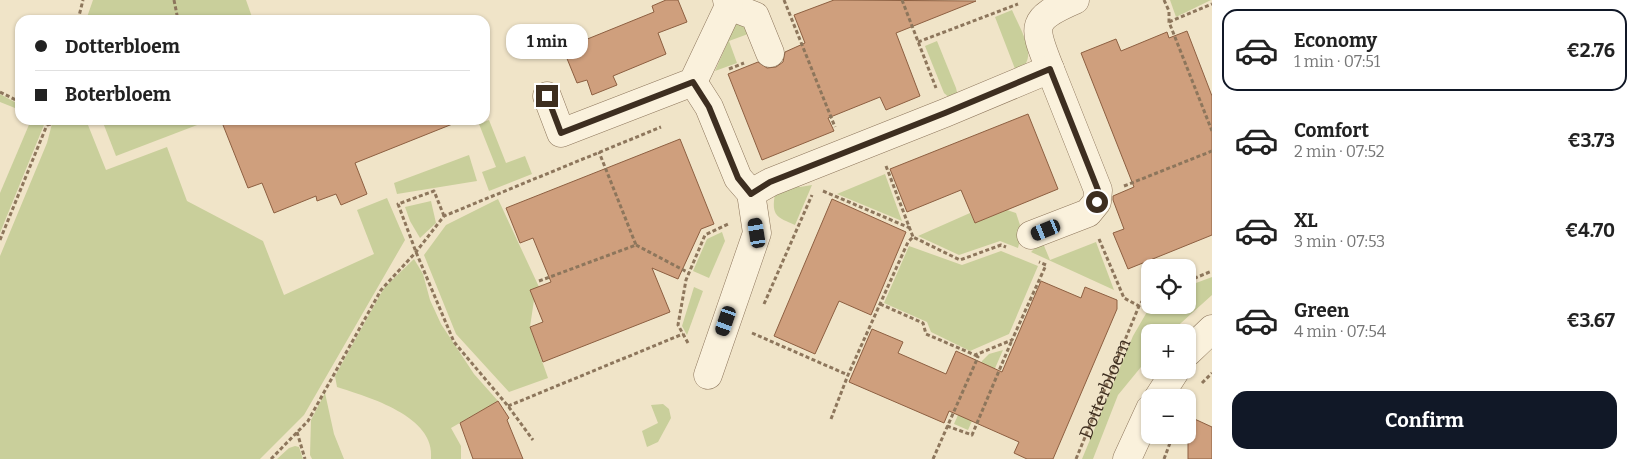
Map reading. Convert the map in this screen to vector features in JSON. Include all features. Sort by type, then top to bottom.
[{"type":"street","points":[[1024,247],[1093,205],[1098,190],[1038,38],[1038,28],[1049,12],[1075,0]]},
{"type":"street","points":[[547,96],[561,133],[693,82],[728,3],[755,16],[770,53]]},
{"type":"street","points":[[752,203],[770,182],[945,113],[1050,69]]},
{"type":"street","points":[[693,82],[709,107],[738,178],[752,203],[757,233],[708,374]]},
{"type":"street","points":[[1196,344],[1212,329]]},
{"type":"street","points":[[1127,459],[1141,429]]},
{"type":"path","points":[[79,15],[83,0]]},
{"type":"path","points":[[174,0],[177,15]]},
{"type":"path","points":[[784,0],[845,152]]},
{"type":"path","points":[[902,0],[945,113]]},
{"type":"path","points":[[1164,0],[1169,11],[1169,22],[1212,131]]},
{"type":"path","points":[[918,42],[1019,3]]},
{"type":"path","points":[[1169,22],[1212,4]]},
{"type":"path","points":[[0,92],[15,100]]},
{"type":"path","points":[[0,240],[46,126],[50,125]]},
{"type":"path","points":[[271,459],[308,421],[381,290],[416,252],[444,216],[664,126]]},
{"type":"path","points":[[875,140],[913,237],[960,260],[1001,245],[1024,247],[1046,265],[972,435],[947,426]]},
{"type":"path","points":[[1139,306],[1124,298],[1093,205],[1212,151]]},
{"type":"path","points":[[600,152],[636,245],[689,273]]},
{"type":"path","points":[[762,308],[816,188],[910,228]]},
{"type":"path","points":[[444,216],[434,192],[398,204],[454,342],[508,406],[533,440]]},
{"type":"path","points":[[708,374],[678,325],[686,280],[705,235],[752,203]]},
{"type":"path","points":[[831,419],[848,375],[908,242],[913,237]]},
{"type":"path","points":[[540,281],[636,245]]},
{"type":"path","points":[[1196,278],[1212,272]]},
{"type":"path","name":"Dotterbloem","points":[[1076,459],[1141,303]]},
{"type":"path","points":[[880,304],[923,323],[926,334],[978,357],[933,459]]},
{"type":"path","points":[[726,321],[848,375]]},
{"type":"path","points":[[508,406],[683,334]]},
{"type":"path","points":[[975,355],[1012,340]]},
{"type":"path","points":[[297,432],[306,459]]},
{"type":"path","points":[[1164,459],[1170,444]]},
{"type":"green space","points":[[93,0],[246,0],[251,15],[88,15]]},
{"type":"green space","points":[[1170,0],[1211,0],[1176,17]]},
{"type":"green space","points":[[1012,10],[1028,52],[1027,62],[1017,74],[995,17]]},
{"type":"green space","points":[[736,23],[745,26],[748,34],[729,41],[737,63],[715,71]]},
{"type":"green space","points":[[937,41],[958,97],[951,99],[944,93],[925,46]]},
{"type":"green space","points":[[0,94],[15,102],[15,108],[0,102]]},
{"type":"green space","points":[[490,123],[506,163],[525,156],[532,174],[489,191],[482,172],[496,167],[479,125],[490,125]]},
{"type":"green space","points":[[29,125],[44,125],[0,233],[0,193]]},
{"type":"green space","points":[[52,125],[88,125],[106,170],[167,147],[187,201],[263,241],[284,295],[374,254],[357,210],[387,198],[405,240],[304,415],[260,459],[0,459],[0,256],[47,143]]},
{"type":"green space","points":[[104,125],[197,125],[116,156]]},
{"type":"green space","points":[[469,155],[477,181],[397,194],[394,183]]},
{"type":"green space","points":[[885,174],[902,221],[837,194]]},
{"type":"green space","points":[[795,185],[800,187],[812,185],[795,225],[777,215],[774,201],[775,194]]},
{"type":"green space","points":[[498,199],[539,287],[534,300],[530,327],[548,378],[509,392],[456,334],[424,255],[446,225]]},
{"type":"green space","points":[[431,201],[436,223],[420,238],[410,221],[405,207]]},
{"type":"green space","points":[[1007,210],[1016,213],[1022,231],[1018,248],[1000,241],[959,255],[918,236],[970,213],[975,223]]},
{"type":"green space","points":[[722,232],[725,241],[709,278],[693,271],[707,239]]},
{"type":"green space","points":[[1042,241],[1050,260],[1096,242],[1114,290],[1031,252]]},
{"type":"green space","points":[[909,246],[962,265],[1001,251],[1038,266],[1009,334],[970,351],[931,332],[927,322],[884,303]]},
{"type":"green space","points":[[414,259],[423,274],[430,300],[441,324],[474,374],[498,401],[451,428],[461,446],[461,459],[431,459],[430,444],[423,431],[412,420],[382,403],[337,387],[335,376],[384,288]]},
{"type":"green space","points":[[1212,277],[1212,295],[1196,309],[1196,283]]},
{"type":"green space","points":[[694,287],[703,291],[687,335],[682,326]]},
{"type":"green space","points":[[1146,314],[1191,314],[1180,324],[1141,324],[1141,367],[1118,395],[1093,459],[1082,459],[1133,336]]},
{"type":"green space","points":[[1003,350],[968,430],[954,424],[982,361],[989,354]]},
{"type":"green space","points":[[325,393],[334,434],[344,459],[312,459],[310,455],[311,420]]},
{"type":"green space","points":[[663,404],[669,409],[671,418],[658,442],[647,447],[642,431],[658,423],[651,405]]},
{"type":"green space","points":[[299,447],[303,459],[277,459],[289,448]]},
{"type":"building","points":[[666,0],[678,0],[687,22],[658,33],[666,54],[613,76],[617,85],[592,95],[587,80],[577,83],[559,39],[581,31],[585,40],[654,12],[652,6]]},
{"type":"building","points":[[834,0],[976,1],[896,33],[920,96],[886,110],[880,97],[828,118],[834,131],[762,160],[728,74],[758,62],[767,68],[776,67],[783,62],[785,52],[805,43],[794,15]]},
{"type":"building","points":[[1187,31],[1212,96],[1212,235],[1153,259],[1141,259],[1141,264],[1128,269],[1113,233],[1124,229],[1113,196],[1134,187],[1081,53],[1116,39],[1121,51],[1167,32],[1169,38]]},
{"type":"building","points":[[1028,114],[1058,189],[975,223],[961,190],[907,212],[890,169]]},
{"type":"building","points":[[223,125],[450,125],[355,163],[367,194],[341,205],[336,194],[317,201],[316,196],[274,213],[262,183],[248,188]]},
{"type":"building","points":[[680,139],[714,224],[701,229],[678,279],[652,268],[670,312],[543,362],[530,327],[543,322],[530,290],[551,282],[533,238],[520,243],[506,208]]},
{"type":"building","points":[[832,199],[906,232],[871,315],[839,301],[815,354],[774,336]]},
{"type":"building","points":[[1041,281],[1081,298],[1085,287],[1117,300],[1117,309],[1053,459],[1027,459],[1014,453],[1019,442],[949,411],[944,423],[849,382],[872,329],[903,342],[898,353],[946,374],[956,351],[1002,372]]},
{"type":"building","points":[[498,401],[509,418],[507,420],[523,459],[473,459],[460,423]]},
{"type":"building","points":[[1196,420],[1212,427],[1212,459],[1188,459],[1188,444],[1196,444]]},
{"type":"route","points":[[547,96],[561,133],[693,82],[709,107],[738,178],[751,194],[770,182],[945,113],[1050,69],[1098,190],[1097,202]]}]
